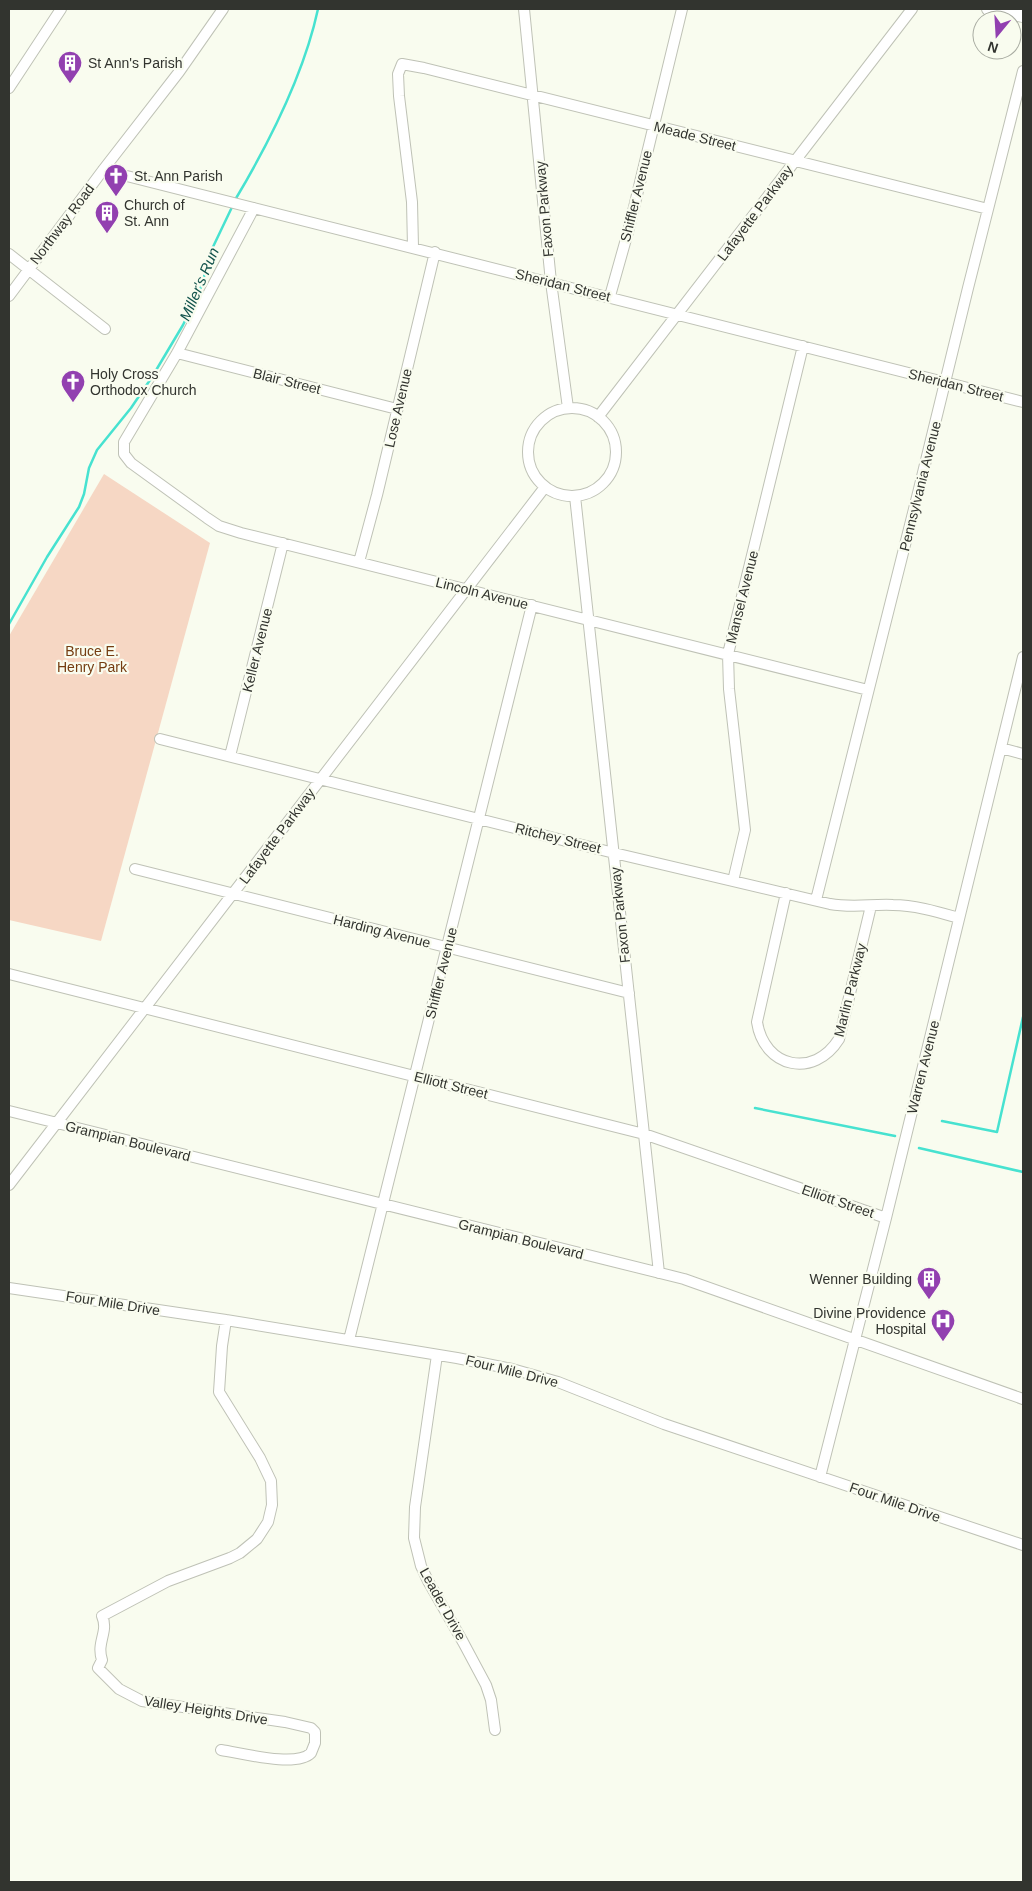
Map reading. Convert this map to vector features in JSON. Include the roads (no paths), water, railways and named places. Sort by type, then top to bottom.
[{"type":"main road","points":[[988,9],[1023,16]]},
{"type":"street","points":[[9,88],[61,9]]},
{"type":"street","name":"Northway Road","points":[[9,296],[179,72],[223,9]]},
{"type":"street","name":"Faxon Parkway","points":[[524,9],[551,282],[568,408]]},
{"type":"street","name":"Shiffler Avenue","points":[[610,296],[628,232],[682,9]]},
{"type":"street","name":"Lafayette Parkway","points":[[598,417],[912,9]]},
{"type":"street","name":"Meade Street","points":[[413,247],[412,202],[399,96],[398,74],[402,64],[988,209]]},
{"type":"street","name":"Pennsylvania Avenue","points":[[816,900],[944,382],[1022,78]]},
{"type":"street","name":"Sheridan Street","points":[[103,170],[610,296],[676,315],[1023,402]]},
{"type":"street","points":[[177,354],[254,208]]},
{"type":"street","name":"Lose Avenue","points":[[359,562],[435,252]]},
{"type":"street","points":[[9,254],[105,329]]},
{"type":"street","name":"Mansel Avenue","points":[[733,881],[745,830],[729,689],[728,654],[803,346]]},
{"type":"street","name":"Blair Street","points":[[177,354],[397,410]]},
{"type":"street","name":"Lincoln Avenue","points":[[177,354],[129,433],[123,448],[126,458],[131,463],[219,526],[868,690]]},
{"type":"street","points":[[568,408],[581,409],[598,417],[610,431],[614,440],[615,458],[612,468],[601,485],[592,491],[575,496],[563,495],[545,487],[534,474],[528,457],[530,440],[538,424],[552,413],[568,408]]},
{"type":"street","name":"Lafayette Parkway","points":[[9,1185],[545,487]]},
{"type":"street","name":"Faxon Parkway","points":[[575,496],[660,1273]]},
{"type":"street","name":"Keller Avenue","points":[[230,756],[283,543]]},
{"type":"street","name":"Shiffler Avenue","points":[[350,1340],[532,606]]},
{"type":"street","name":"Warren Avenue","points":[[820,1477],[886,1218],[1023,657]]},
{"type":"street","name":"Ritchey Street","points":[[160,738],[614,853],[838,906],[908,906],[959,918]]},
{"type":"street","points":[[1001,748],[1023,754]]},
{"type":"street","name":"Harding Avenue","points":[[135,869],[629,993]]},
{"type":"street","name":"Marlin Parkway","points":[[786,893],[756,1022],[762,1042],[769,1050],[780,1059],[793,1063],[803,1064],[820,1059],[829,1053],[839,1039],[871,906]]},
{"type":"street","name":"Elliott Street","points":[[9,974],[644,1134],[886,1218]]},
{"type":"street","name":"Grampian Boulevard","points":[[9,1111],[703,1285],[1023,1399]]},
{"type":"street","name":"Four Mile Drive","points":[[9,1288],[226,1320],[512,1368],[540,1376],[664,1424],[1023,1545]]},
{"type":"street","name":"Valley Heights Drive","points":[[221,1750],[283,1760],[300,1759],[311,1753],[315,1743],[315,1732],[311,1728],[285,1722],[142,1701],[119,1689],[98,1668],[102,1660],[99,1653],[105,1626],[102,1616],[168,1581],[235,1555],[257,1539],[268,1522],[272,1505],[271,1481],[260,1458],[219,1392],[226,1320]]},
{"type":"street","name":"Leader Drive","points":[[437,1355],[415,1507],[414,1538],[417,1554],[428,1582],[486,1685],[495,1730]]},
{"type":"waterway","name":"Miller's Run","points":[[235,200],[273,132],[295,83],[312,34],[318,9]]},
{"type":"waterway","name":"Miller's Run","points":[[9,624],[47,557],[79,507],[84,494],[89,468],[97,450],[131,408],[183,325],[201,287],[212,249],[233,205]]},
{"type":"waterway","points":[[942,1121],[997,1132],[1023,1017]]},
{"type":"waterway","points":[[755,1108],[895,1136]]},
{"type":"waterway","points":[[919,1148],[1023,1172]]},
{"type":"place","name":"St Ann's Parish","points":[[70,84]]},
{"type":"place","name":"St. Ann Parish","points":[[116,197]]},
{"type":"place","name":"Church of St. Ann","points":[[107,234]]},
{"type":"place","name":"Holy Cross Orthodox Church","points":[[73,403]]},
{"type":"place","name":"Wenner Building","points":[[929,1300]]},
{"type":"place","name":"Divine Providence Hospital","points":[[943,1342]]},
{"type":"park label","name":"Bruce E. Henry Park","points":[[92,660]]}]
